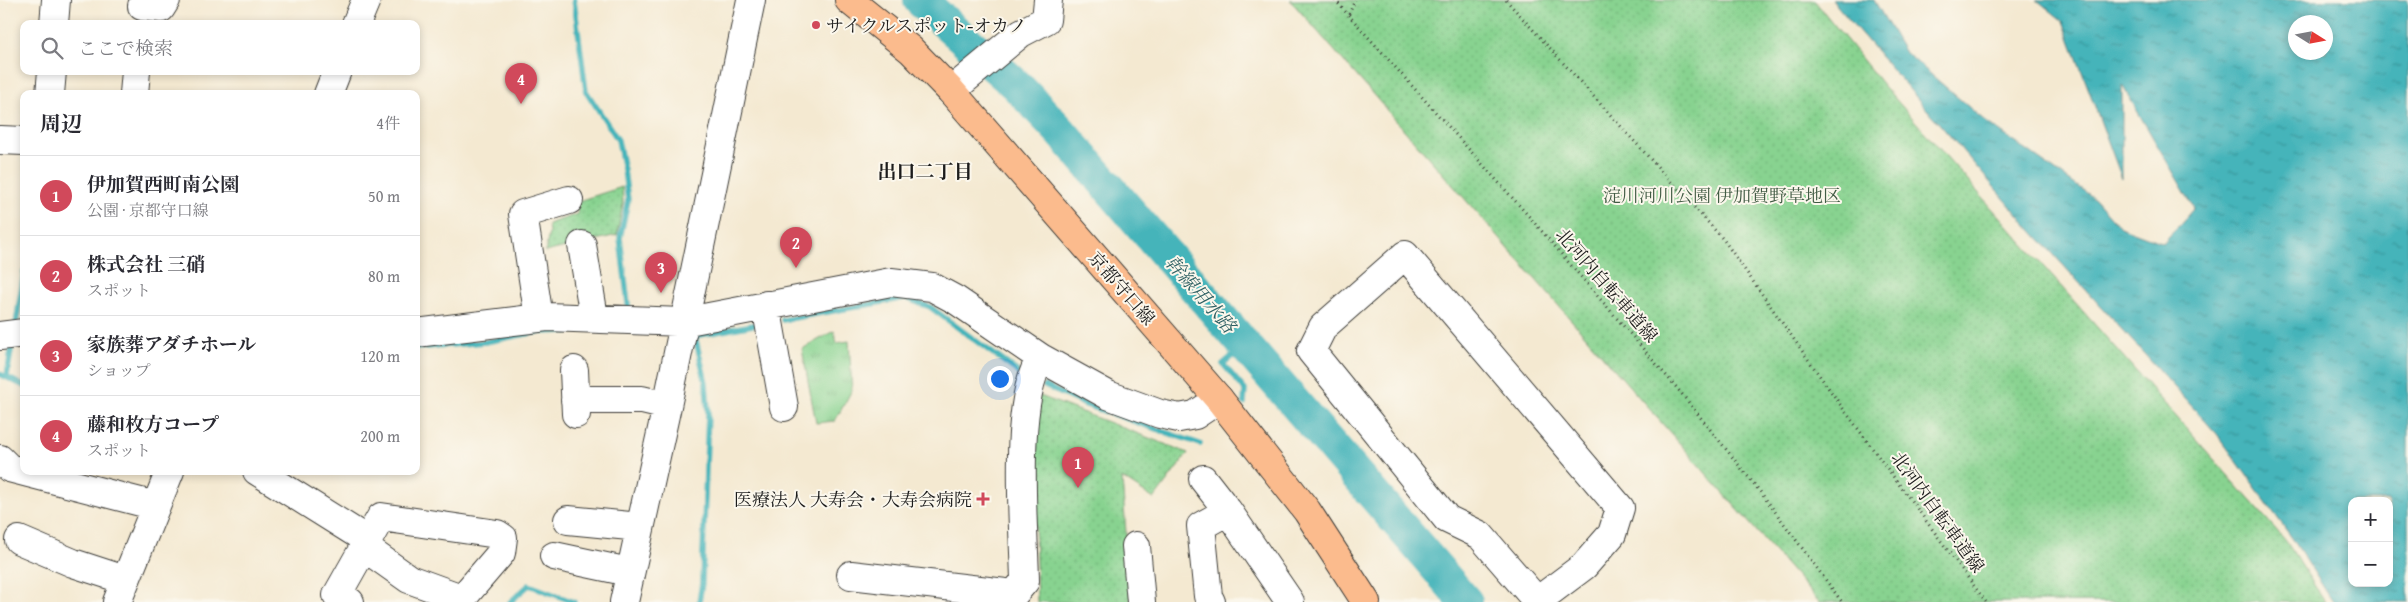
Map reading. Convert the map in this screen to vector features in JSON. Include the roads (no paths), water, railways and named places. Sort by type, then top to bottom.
[{"type":"main road","name":"京都守口線","points":[[849,0],[956,87],[1219,399],[1307,511],[1366,602]]},
{"type":"street","points":[[54,20],[56,0]]},
{"type":"street","points":[[358,20],[366,0]]},
{"type":"street","points":[[624,602],[629,572],[667,406],[751,0]]},
{"type":"street","points":[[956,87],[1021,33],[1046,20],[1048,0]]},
{"type":"street","points":[[50,90],[52,75]]},
{"type":"street","points":[[134,90],[136,75]]},
{"type":"street","points":[[330,90],[335,75]]},
{"type":"street","points":[[0,140],[20,141]]},
{"type":"street","points":[[539,318],[523,214],[569,200]]},
{"type":"street","points":[[582,245],[594,317]]},
{"type":"street","points":[[1405,255],[1620,508],[1612,534],[1584,566],[1536,602],[1480,534],[1447,519],[1311,352],[1323,327],[1405,255]]},
{"type":"street","points":[[420,333],[539,318],[594,317],[683,322],[891,282],[932,287],[956,300],[1041,358],[1108,394],[1160,414],[1178,418],[1195,415],[1219,399]]},
{"type":"street","points":[[766,305],[784,408]]},
{"type":"street","points":[[0,336],[20,334]]},
{"type":"street","points":[[851,575],[936,594],[1014,594],[1025,581],[1022,446],[1027,394],[1034,369],[1041,358]]},
{"type":"street","points":[[574,370],[576,407],[642,400],[667,406]]},
{"type":"street","points":[[0,459],[9,468],[20,471]]},
{"type":"street","points":[[36,475],[156,506]]},
{"type":"street","points":[[19,540],[73,563],[121,591],[168,475]]},
{"type":"street","points":[[263,475],[366,544],[409,578],[460,600],[501,553],[504,538],[497,534],[381,517],[366,544],[337,595],[350,602]]},
{"type":"street","points":[[1203,479],[1228,511],[1290,602]]},
{"type":"street","points":[[1211,602],[1208,596],[1201,526],[1228,511]]},
{"type":"street","points":[[568,520],[640,527]]},
{"type":"street","points":[[1136,546],[1140,602]]},
{"type":"street","points":[[554,556],[629,572]]},
{"type":"water","points":[[1832,0],[1874,0],[1904,51],[1985,121],[2094,198],[2120,227],[2163,243],[2194,208],[2122,85],[2122,179],[2063,21],[2037,0],[2408,0],[2408,602],[2333,602],[2292,538],[2217,434],[2033,232]]},
{"type":"waterway","points":[[574,0],[586,91],[618,140],[624,170],[628,200],[620,238],[629,312]]},
{"type":"waterway","name":"幹線用水路","points":[[920,0],[1016,85],[1061,132],[1466,602]]},
{"type":"waterway","points":[[16,324],[20,298]]},
{"type":"waterway","points":[[783,320],[905,298],[930,307],[1018,372]]},
{"type":"waterway","points":[[699,602],[702,583],[708,412],[706,383],[695,336],[758,324]]},
{"type":"waterway","points":[[420,348],[485,342],[537,332],[568,331]]},
{"type":"waterway","points":[[7,376],[12,345]]},
{"type":"waterway","points":[[1244,403],[1245,390],[1223,364],[1245,345]]},
{"type":"waterway","points":[[0,374],[20,384]]},
{"type":"waterway","points":[[1045,386],[1086,405],[1200,444]]},
{"type":"waterway","points":[[510,602],[529,585],[574,602]]},
{"type":"place","name":"サイクルスポット-オカノ","points":[[816,25]]},
{"type":"place","name":"藤和枚方コープ","points":[[521,104]]},
{"type":"place","name":"株式会社 三硝","points":[[796,268]]},
{"type":"place","name":"家族葬アダチホール","points":[[661,293]]},
{"type":"place","name":"伊加賀西町南公園","points":[[1078,488]]},
{"type":"place","name":"医療法人 大寿会・大寿会病院","points":[[983,499]]},
{"type":"district","name":"出口二丁目","points":[[925,171]]},
{"type":"park label","name":"淀川河川公園 伊加賀野草地区","points":[[1722,195]]}]
